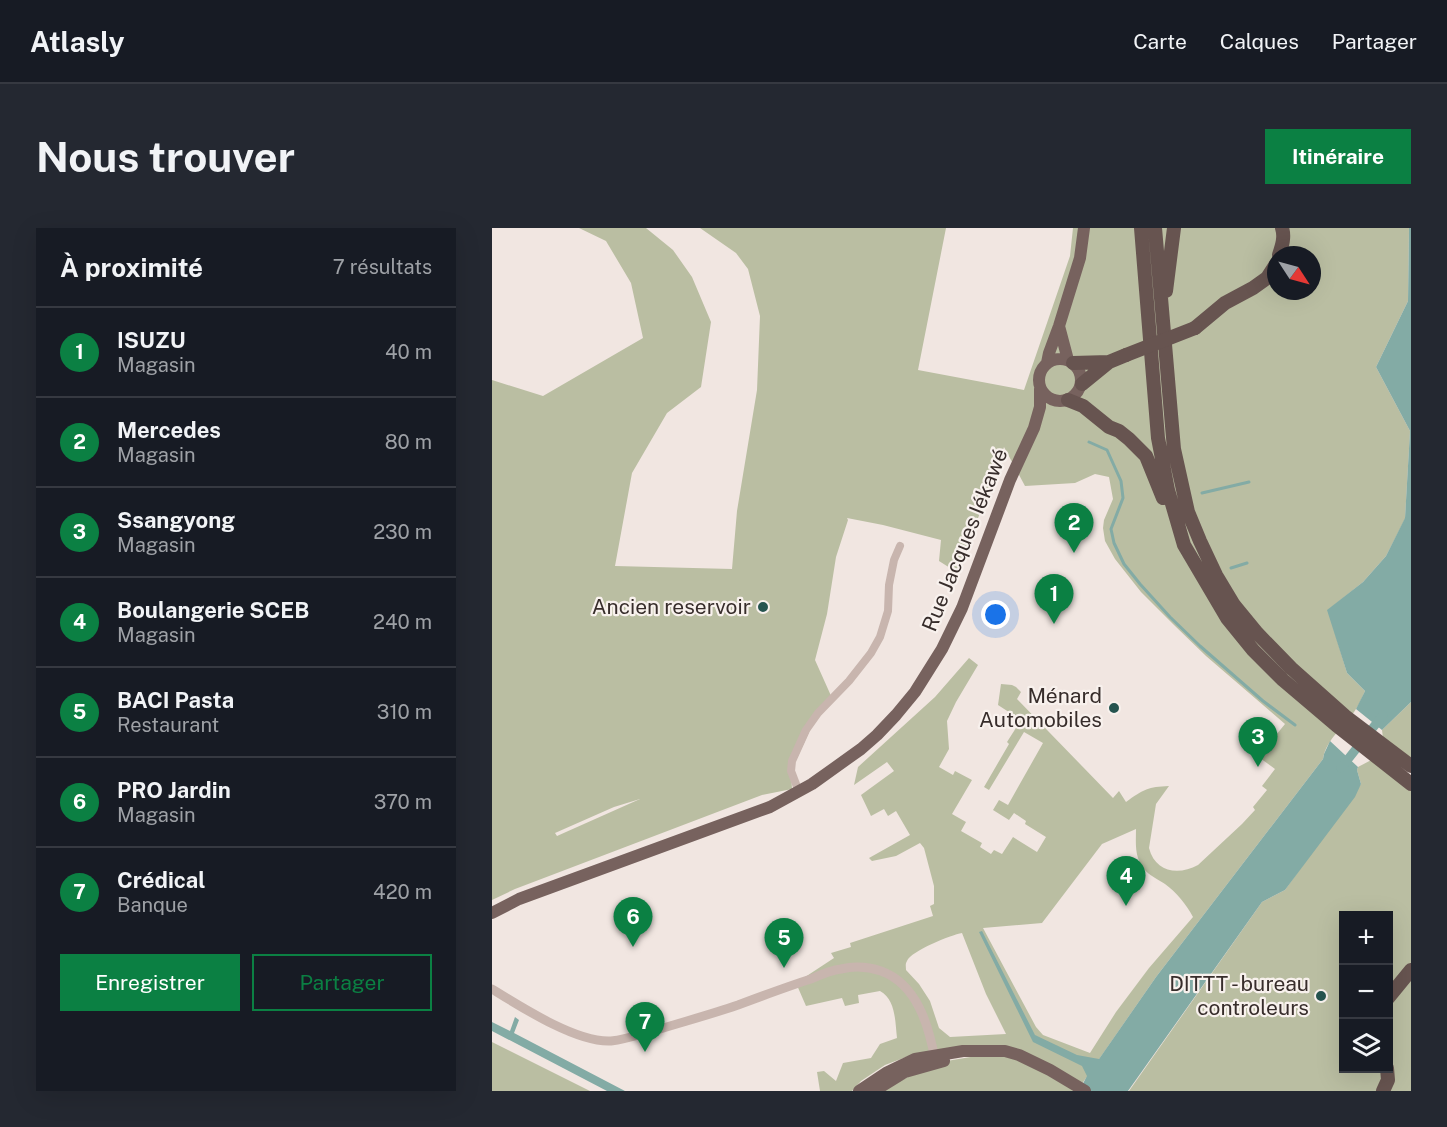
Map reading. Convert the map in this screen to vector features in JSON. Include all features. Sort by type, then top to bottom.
[{"type":"highway","points":[[1141,228],[1158,438],[1168,490],[1184,545]]},
{"type":"highway","points":[[1155,228],[1174,449],[1188,512],[1216,575],[1234,605],[1257,633],[1341,720]]},
{"type":"highway","points":[[1163,317],[1174,228]]},
{"type":"highway","points":[[1282,228],[1284,233],[1283,246]]},
{"type":"highway","points":[[1292,228],[1292,246]]},
{"type":"highway","points":[[1195,328],[1226,303],[1267,278]]},
{"type":"highway","points":[[1082,384],[1109,362],[1195,328],[1254,299],[1267,289]]},
{"type":"highway","points":[[1070,361],[1109,362]]},
{"type":"highway","points":[[1063,401],[1083,406],[1110,427],[1119,431],[1146,456],[1184,545],[1227,618],[1253,650],[1283,680],[1341,720],[1381,752],[1411,784]]},
{"type":"highway","points":[[1381,752],[1411,766]]},
{"type":"highway","points":[[1381,752],[1411,791]]},
{"type":"highway","points":[[1393,993],[1411,970]]},
{"type":"highway","points":[[1383,1091],[1388,1080],[1387,1073]]},
{"type":"main road","points":[[1047,363],[1080,258],[1084,228]]},
{"type":"main road","points":[[1059,326],[1070,361],[1080,372],[1082,384],[1077,394],[1063,401],[1048,398],[1040,388],[1042,368],[1047,363],[1061,358],[1070,361]]},
{"type":"main road","name":"Rue Jacques Iékawé","points":[[492,913],[519,899],[770,807],[800,792],[861,749],[896,715],[915,692],[942,649],[962,608],[1010,480],[1034,428],[1040,407],[1040,388]]},
{"type":"main road","name":"Rue Jacques Iékawé","points":[[1034,428],[1063,401]]},
{"type":"main road","name":"Rue Jacques Iékawé","points":[[492,921],[636,856]]},
{"type":"main road","points":[[874,1091],[904,1072],[963,1050],[1005,1051],[1031,1061],[1080,1088]]},
{"type":"main road","points":[[859,1091],[886,1073],[915,1059],[934,1059]]},
{"type":"street","points":[[800,792],[791,771],[792,761],[806,730],[818,712],[849,681],[871,653],[880,637],[888,611],[889,585],[894,560],[900,546]]},
{"type":"street","points":[[492,989],[573,1034],[610,1041],[713,1013],[840,969],[859,967],[882,971],[904,986],[920,1007],[934,1059]]},
{"type":"green space","points":[[579,228],[646,228],[673,250],[692,277],[711,322],[701,387],[667,413],[632,473],[615,566],[732,569],[737,511],[757,390],[760,316],[748,269],[736,253],[700,228],[946,228],[918,370],[1024,390],[1070,256],[1073,228],[1409,228],[1408,301],[1376,367],[1410,431],[1405,519],[1386,556],[1363,582],[1328,610],[1347,673],[1365,691],[1352,715],[1328,745],[1323,759],[1156,977],[1077,1091],[881,1091],[935,1063],[1000,1052],[914,1054],[885,1065],[861,1081],[852,1091],[820,1091],[817,1072],[824,1071],[836,1081],[843,1063],[871,1058],[880,1044],[897,1038],[894,1012],[889,1000],[880,991],[858,995],[859,1003],[845,1006],[842,998],[806,1006],[796,983],[834,958],[831,953],[851,947],[850,943],[933,916],[930,906],[934,904],[934,886],[924,848],[920,843],[896,856],[872,861],[869,858],[910,835],[896,811],[888,816],[884,809],[871,816],[861,795],[894,771],[887,762],[854,785],[858,767],[935,697],[969,658],[978,665],[947,721],[949,749],[939,767],[953,775],[955,771],[972,780],[952,814],[966,822],[961,831],[982,843],[980,847],[991,854],[994,850],[1002,854],[1013,837],[1037,852],[1046,837],[1025,824],[1026,821],[1014,813],[1009,820],[993,810],[999,800],[1008,805],[1043,743],[1024,732],[989,790],[984,787],[1021,720],[998,705],[1001,684],[1012,685],[1021,692],[1017,699],[1113,798],[1119,791],[1126,802],[1146,790],[1169,786],[1156,804],[1149,848],[1156,862],[1168,870],[1183,870],[1198,865],[1255,810],[1253,807],[1267,790],[1262,786],[1275,769],[1249,750],[1254,743],[1264,750],[1285,724],[1206,656],[1173,624],[1141,592],[1115,559],[1105,541],[1103,528],[1113,499],[1109,477],[1095,474],[1075,483],[1025,486],[1004,447],[958,573],[939,561],[941,540],[847,518],[836,557],[827,614],[815,660],[832,698],[818,713],[791,771],[792,789],[762,795],[515,889],[492,900],[492,380],[543,396],[643,338],[631,283],[606,241]],"holes":[[[640,799],[557,836],[555,833],[614,807]],[[1136,829],[1136,851],[1143,867],[1173,891],[1193,917],[1149,968],[1116,1012],[1090,1053],[1043,1035],[1036,1027],[983,928],[1042,923],[1102,844]],[[962,933],[986,994],[1006,1034],[950,1037],[939,1028],[930,1001],[906,970],[907,961],[916,953],[932,944]]]},
{"type":"green space","points":[[1411,702],[1411,766],[1384,746],[1382,730]]},
{"type":"green space","points":[[1377,757],[1411,784],[1411,1091],[1129,1091],[1262,902],[1285,890],[1361,784],[1358,767]]},
{"type":"green space","points":[[492,1042],[590,1091],[492,1091]]},
{"type":"water","points":[[1409,228],[1411,228],[1411,702],[1382,730],[1356,709],[1365,691],[1347,673],[1327,610],[1363,582],[1386,556],[1405,518],[1410,431],[1376,367],[1408,301]]},
{"type":"water","points":[[1330,741],[1358,767],[1361,784],[1355,797],[1285,890],[1262,902],[1128,1091],[1079,1091],[1087,1076],[1082,1066],[1033,1042],[979,932],[982,931],[1035,1035],[1077,1055],[1099,1059],[1156,977],[1323,759]]},
{"type":"water","points":[[515,1017],[519,1020],[514,1033],[625,1091],[607,1091],[492,1031],[492,1022],[510,1031]]},
{"type":"waterway","points":[[1089,442],[1107,450],[1121,481],[1123,498],[1111,529],[1114,543],[1124,564],[1170,617],[1200,646],[1263,701],[1295,725]]},
{"type":"waterway","points":[[1202,493],[1249,482]]},
{"type":"waterway","points":[[1231,568],[1247,563]]},
{"type":"waterway","points":[[1341,768],[1383,715]]},
{"type":"place","name":"Mercedes","points":[[1074,553]]},
{"type":"place","name":"Ancien reservoir","points":[[763,607]]},
{"type":"place","name":"ISUZU","points":[[1054,624]]},
{"type":"place","name":"Ménard Automobiles","points":[[1114,708]]},
{"type":"place","name":"Ssangyong","points":[[1258,767]]},
{"type":"place","name":"Boulangerie SCEB","points":[[1126,906]]},
{"type":"place","name":"PRO Jardin","points":[[633,947]]},
{"type":"place","name":"BACI Pasta","points":[[784,968]]},
{"type":"place","name":"DITTT - bureau controleurs","points":[[1321,996]]},
{"type":"place","name":"Crédical","points":[[645,1052]]}]
